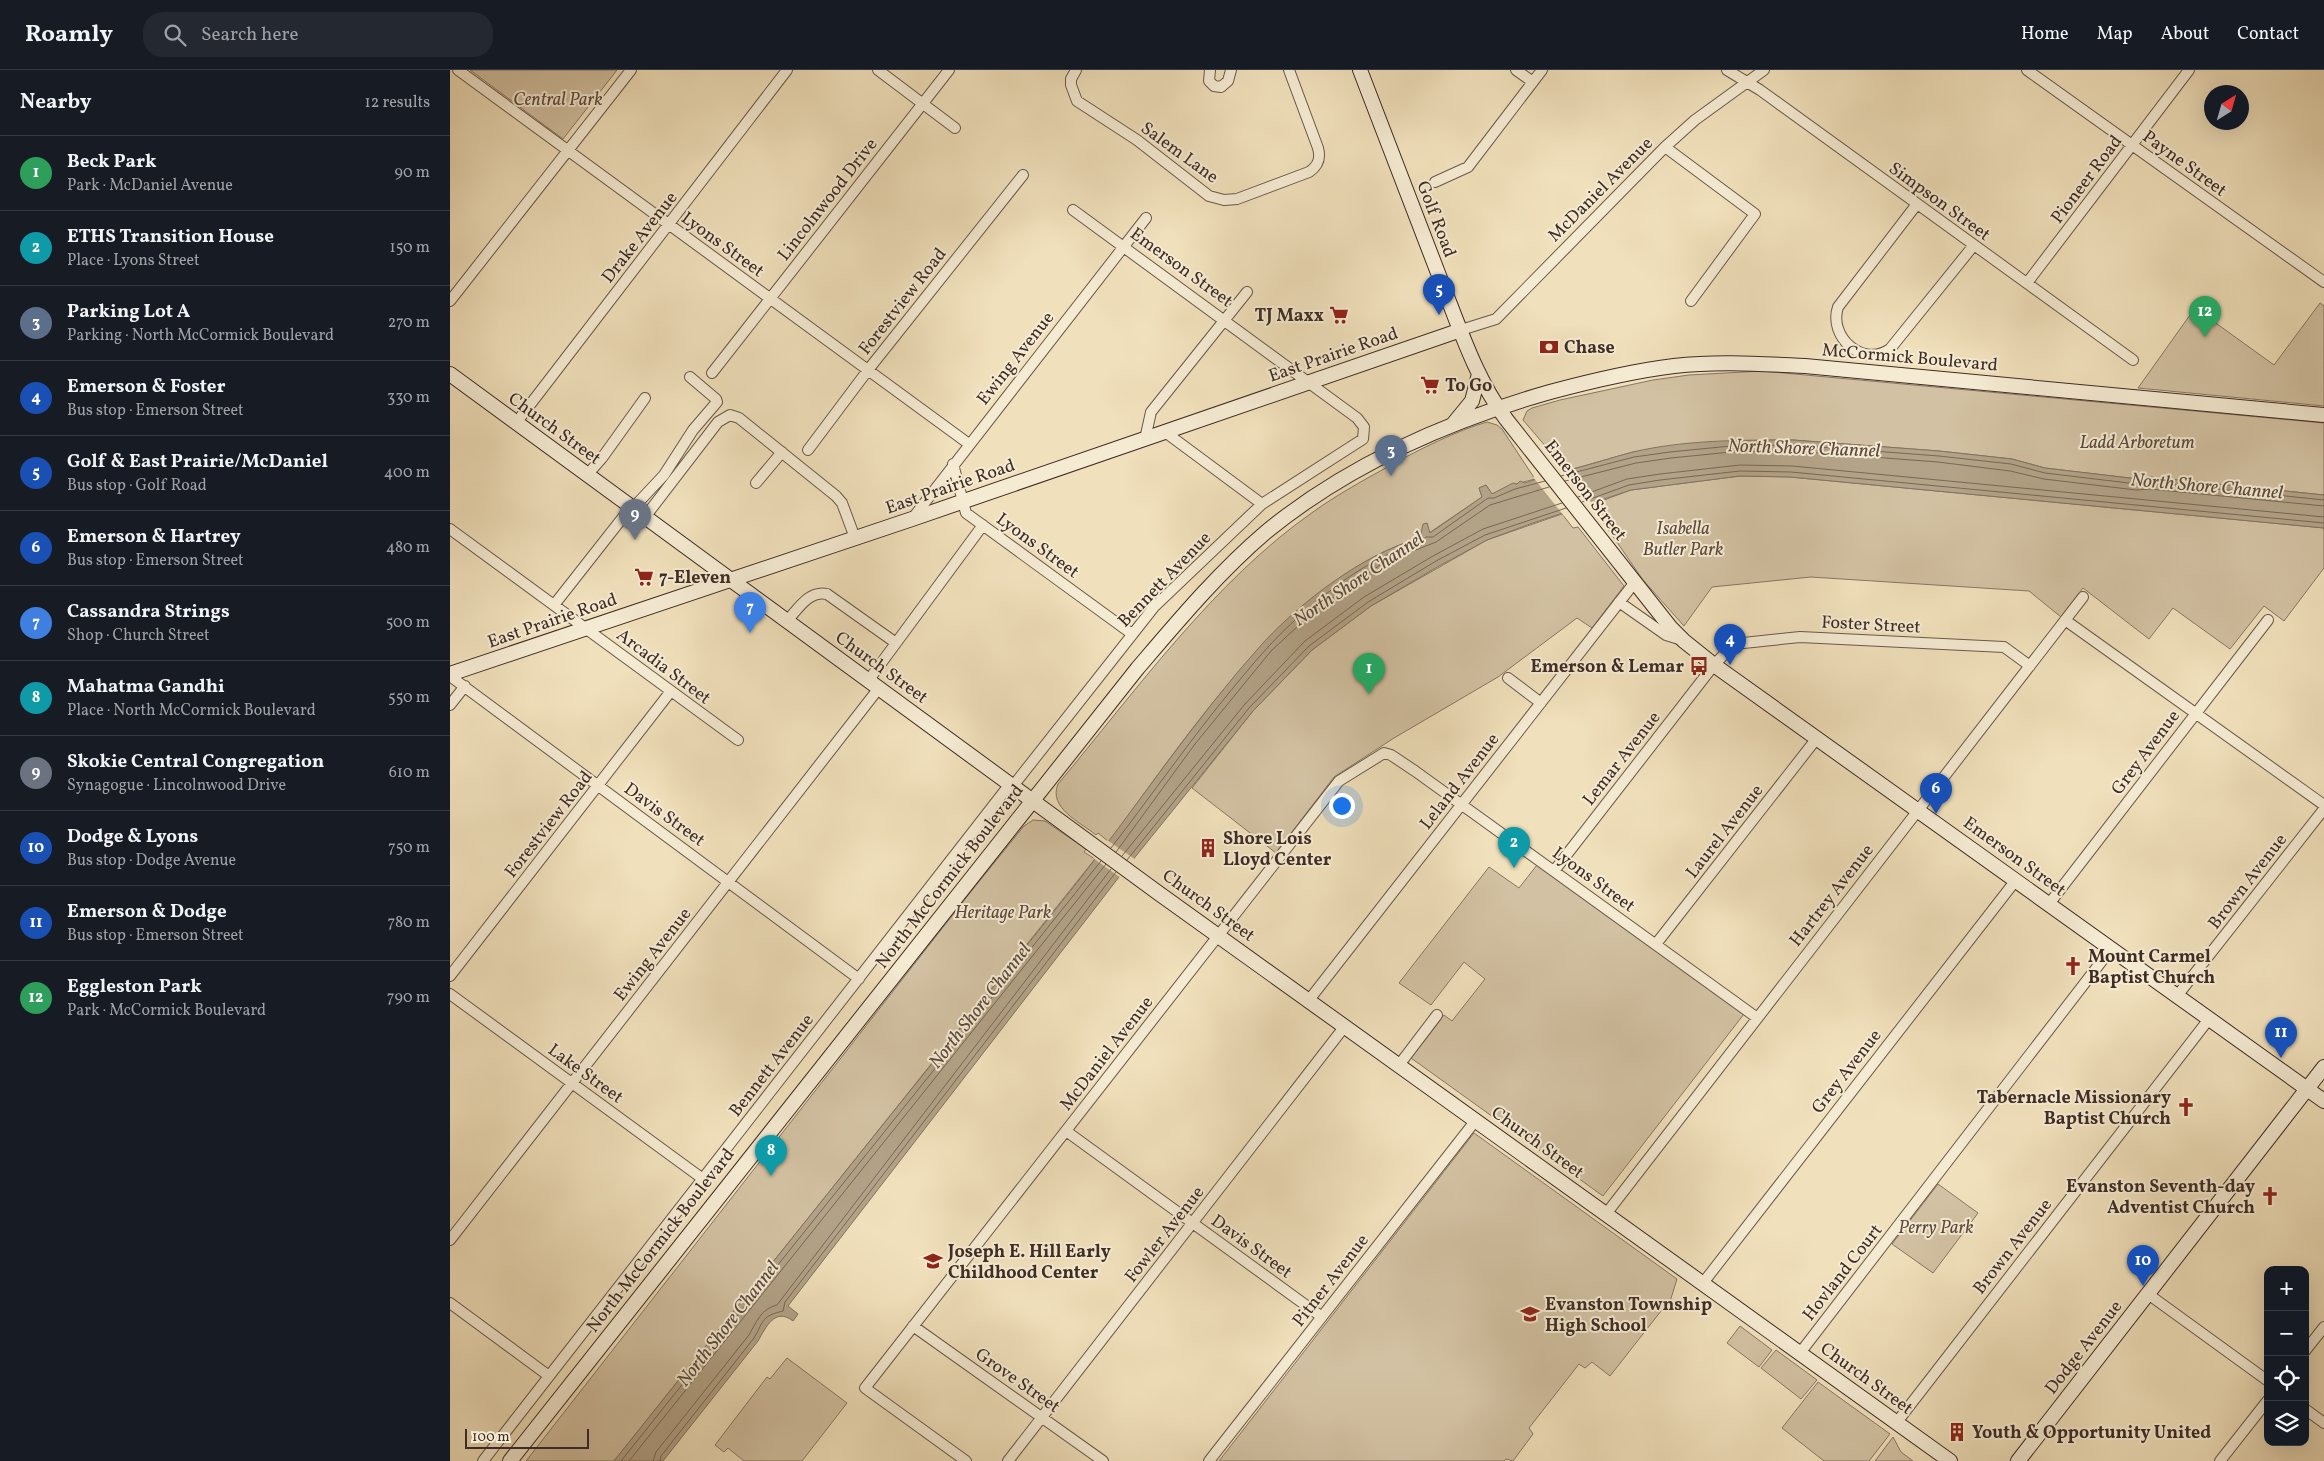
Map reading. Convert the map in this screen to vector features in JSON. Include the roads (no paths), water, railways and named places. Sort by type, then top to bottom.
[{"type":"main road","name":"Golf Road","points":[[1360,70],[1461,330],[1479,374],[1497,407]]},
{"type":"main road","name":"East Prairie Road","points":[[450,675],[912,519],[1461,330]]},
{"type":"main road","name":"McCormick Boulevard","points":[[1497,407],[1594,381],[1674,366],[1720,363],[1805,366],[2324,415]]},
{"type":"main road","name":"Church Street","points":[[450,374],[1138,878],[1950,1461]]},
{"type":"main road","points":[[1451,426],[1472,401],[1479,374]]},
{"type":"main road","name":"North McCormick Boulevard","points":[[510,1461],[1032,800],[1137,669],[1208,586],[1266,533],[1317,494],[1395,449],[1497,407]]},
{"type":"main road","name":"Emerson Street","points":[[1497,407],[1588,524],[1684,641],[1714,665],[2324,1102]]},
{"type":"main road","name":"Dodge Avenue","points":[[2018,1461],[2324,1067]]},
{"type":"street","name":"Lyons Street","points":[[458,70],[969,444]]},
{"type":"street","points":[[450,301],[631,70]]},
{"type":"street","name":"Drake Avenue","points":[[516,423],[787,70]]},
{"type":"street","points":[[878,70],[955,128]]},
{"type":"street","name":"Lincolnwood Drive","points":[[712,373],[949,70]]},
{"type":"street","name":"Salem Lane","points":[[1076,70],[1070,85],[1077,101],[1137,140],[1202,191],[1216,198],[1231,200],[1309,172],[1318,163],[1318,148],[1289,70]]},
{"type":"street","points":[[1210,70],[1209,81],[1214,86],[1221,87],[1228,81],[1231,70]]},
{"type":"street","points":[[1516,70],[1533,82]]},
{"type":"street","points":[[1435,182],[1468,167],[1542,70]]},
{"type":"street","name":"Simpson Street","points":[[1727,70],[1748,83],[2133,360]]},
{"type":"street","name":"McDaniel Avenue","points":[[1461,330],[1496,319],[1665,146],[1695,120],[1764,70]]},
{"type":"street","name":"Payne Street","points":[[2027,70],[2324,282]]},
{"type":"street","name":"Pioneer Road","points":[[2027,283],[2189,70]]},
{"type":"street","points":[[1665,146],[1755,214],[1691,301]]},
{"type":"street","name":"Forestview Road","points":[[808,450],[868,370],[1023,175]]},
{"type":"street","points":[[1917,204],[1838,308],[1836,315],[1838,329],[1845,342],[1852,348],[1868,355],[1883,354],[1890,349],[1974,245]]},
{"type":"street","name":"Emerson Street","points":[[1073,210],[1310,382],[1357,418],[1364,426]]},
{"type":"street","name":"Ewing Avenue","points":[[912,519],[1146,218]]},
{"type":"street","points":[[1145,439],[1151,412],[1247,292]]},
{"type":"street","points":[[554,605],[632,507],[664,475],[693,430],[716,402],[716,399],[690,377]]},
{"type":"street","points":[[587,475],[602,458],[645,398]]},
{"type":"street","points":[[645,517],[718,422],[730,416],[739,418],[842,503],[855,538]]},
{"type":"street","name":"Bennett Avenue","points":[[483,1461],[1011,785],[1154,607],[1262,504],[1363,439],[1364,426]]},
{"type":"street","points":[[1165,432],[1262,504]]},
{"type":"street","points":[[756,483],[782,452]]},
{"type":"street","name":"Lyons Street","points":[[953,464],[966,513],[1132,634]]},
{"type":"street","name":"Ewing Avenue","points":[[450,1240],[571,1082],[729,882],[873,684],[896,643],[983,525]]},
{"type":"street","name":"Arcadia Street","points":[[450,529],[738,740]]},
{"type":"street","name":"Leland Avenue","points":[[1309,1000],[1635,582]]},
{"type":"street","points":[[787,621],[809,596],[819,592],[827,594],[896,643]]},
{"type":"street","name":"Hartrey Avenue","points":[[1606,1214],[1756,1017],[2083,597]]},
{"type":"street","name":"Emerson Street","points":[[1619,602],[1666,635],[1684,641]]},
{"type":"street","points":[[2065,620],[2324,807]]},
{"type":"street","name":"Grey Avenue","points":[[2049,904],[2268,620]]},
{"type":"street","name":"Foster Street","points":[[1714,665],[1734,644],[1800,637],[2004,647],[2030,666]]},
{"type":"street","name":"Lemar Avenue","points":[[1554,871],[1714,665]]},
{"type":"street","name":"Davis Street","points":[[450,675],[859,979]]},
{"type":"street","points":[[1508,678],[1541,703]]},
{"type":"street","points":[[450,705],[464,686]]},
{"type":"street","name":"Forestview Road","points":[[450,976],[671,691]]},
{"type":"street","name":"Laurel Avenue","points":[[1656,944],[1817,738]]},
{"type":"street","name":"Lyons Street","points":[[1387,754],[1462,804],[1756,1017]]},
{"type":"street","name":"McDaniel Avenue","points":[[966,1461],[865,1388],[1339,781],[1380,755],[1387,754]]},
{"type":"street","name":"Brown Avenue","points":[[2177,996],[2324,807]]},
{"type":"street","name":"Grey Avenue","points":[[1703,1283],[2016,880]]},
{"type":"street","name":"Hovland Court","points":[[1800,1353],[2111,949]]},
{"type":"street","name":"Lake Street","points":[[450,994],[703,1179]]},
{"type":"street","points":[[1399,1065],[1437,1016]]},
{"type":"street","name":"Brown Avenue","points":[[1897,1422],[2209,1019]]},
{"type":"street","name":"Fowler Avenue","points":[[1008,1461],[1345,1026]]},
{"type":"street","name":"Pitner Avenue","points":[[1209,1461],[1476,1120]]},
{"type":"street","name":"Davis Street","points":[[1066,1131],[1322,1316]]},
{"type":"street","points":[[2148,1294],[2264,1378]]},
{"type":"street","points":[[450,1303],[549,1376]]},
{"type":"street","name":"Grove Street","points":[[913,1326],[1103,1461]]},
{"type":"street","points":[[2309,1346],[2324,1327]]},
{"type":"street","points":[[2220,1461],[2267,1401]]},
{"type":"street","points":[[2309,1412],[2324,1422]]},
{"type":"water","name":"North Shore Channel","points":[[1793,440],[1939,451],[2012,459],[2045,468],[2138,479],[2149,477],[2324,495],[2324,528],[1790,477],[1740,476],[1631,490],[1487,540],[1439,566],[1371,606],[1312,650],[1253,711],[1119,877],[788,1306],[798,1314],[793,1321],[781,1316],[772,1320],[758,1341],[663,1461],[614,1461],[1072,889],[1212,703],[1262,644],[1296,612],[1356,567],[1398,545],[1420,538],[1423,524],[1427,523],[1430,533],[1482,497],[1479,488],[1486,485],[1492,494],[1520,481],[1525,483],[1565,469],[1573,469],[1633,452],[1672,445]]},
{"type":"place","name":"TJ Maxx","points":[[1339,315]]},
{"type":"place","name":"Golf & East Prairie/McDaniel","points":[[1439,315]]},
{"type":"place","name":"Eggleston Park","points":[[2205,337]]},
{"type":"place","name":"Chase","points":[[1549,347]]},
{"type":"place","name":"To Go","points":[[1430,385]]},
{"type":"place","name":"Parking Lot A","points":[[1391,476]]},
{"type":"place","name":"Skokie Central Congregation","points":[[635,540]]},
{"type":"place","name":"7-Eleven","points":[[644,577]]},
{"type":"place","name":"Cassandra Strings","points":[[750,633]]},
{"type":"place","name":"Emerson & Foster","points":[[1730,665]]},
{"type":"place","name":"Emerson & Lemar","points":[[1699,666]]},
{"type":"place","name":"Beck Park","points":[[1369,694]]},
{"type":"place","name":"Emerson & Hartrey","points":[[1936,814]]},
{"type":"place","name":"Shore Lois Lloyd Center","points":[[1208,848]]},
{"type":"place","name":"ETHS Transition House","points":[[1514,868]]},
{"type":"place","name":"Mount Carmel Baptist Church","points":[[2073,966]]},
{"type":"place","name":"Emerson & Dodge","points":[[2281,1058]]},
{"type":"place","name":"Tabernacle Missionary Baptist Church","points":[[2186,1107]]},
{"type":"place","name":"Mahatma Gandhi","points":[[771,1176]]},
{"type":"place","name":"Evanston Seventh-day Adventist Church","points":[[2270,1196]]},
{"type":"place","name":"Joseph E. Hill Early Childhood Center","points":[[933,1261]]},
{"type":"place","name":"Dodge & Lyons","points":[[2143,1286]]},
{"type":"place","name":"Evanston Township High School","points":[[1530,1314]]},
{"type":"place","name":"Youth & Opportunity United","points":[[1957,1432]]},
{"type":"park label","name":"Central Park","points":[[558,99]]},
{"type":"park label","name":"Ladd Arboretum","points":[[2137,442]]},
{"type":"park label","name":"Isabella Butler Park","points":[[1683,538]]},
{"type":"park label","name":"Heritage Park","points":[[1003,912]]},
{"type":"park label","name":"Perry Park","points":[[1936,1227]]}]
